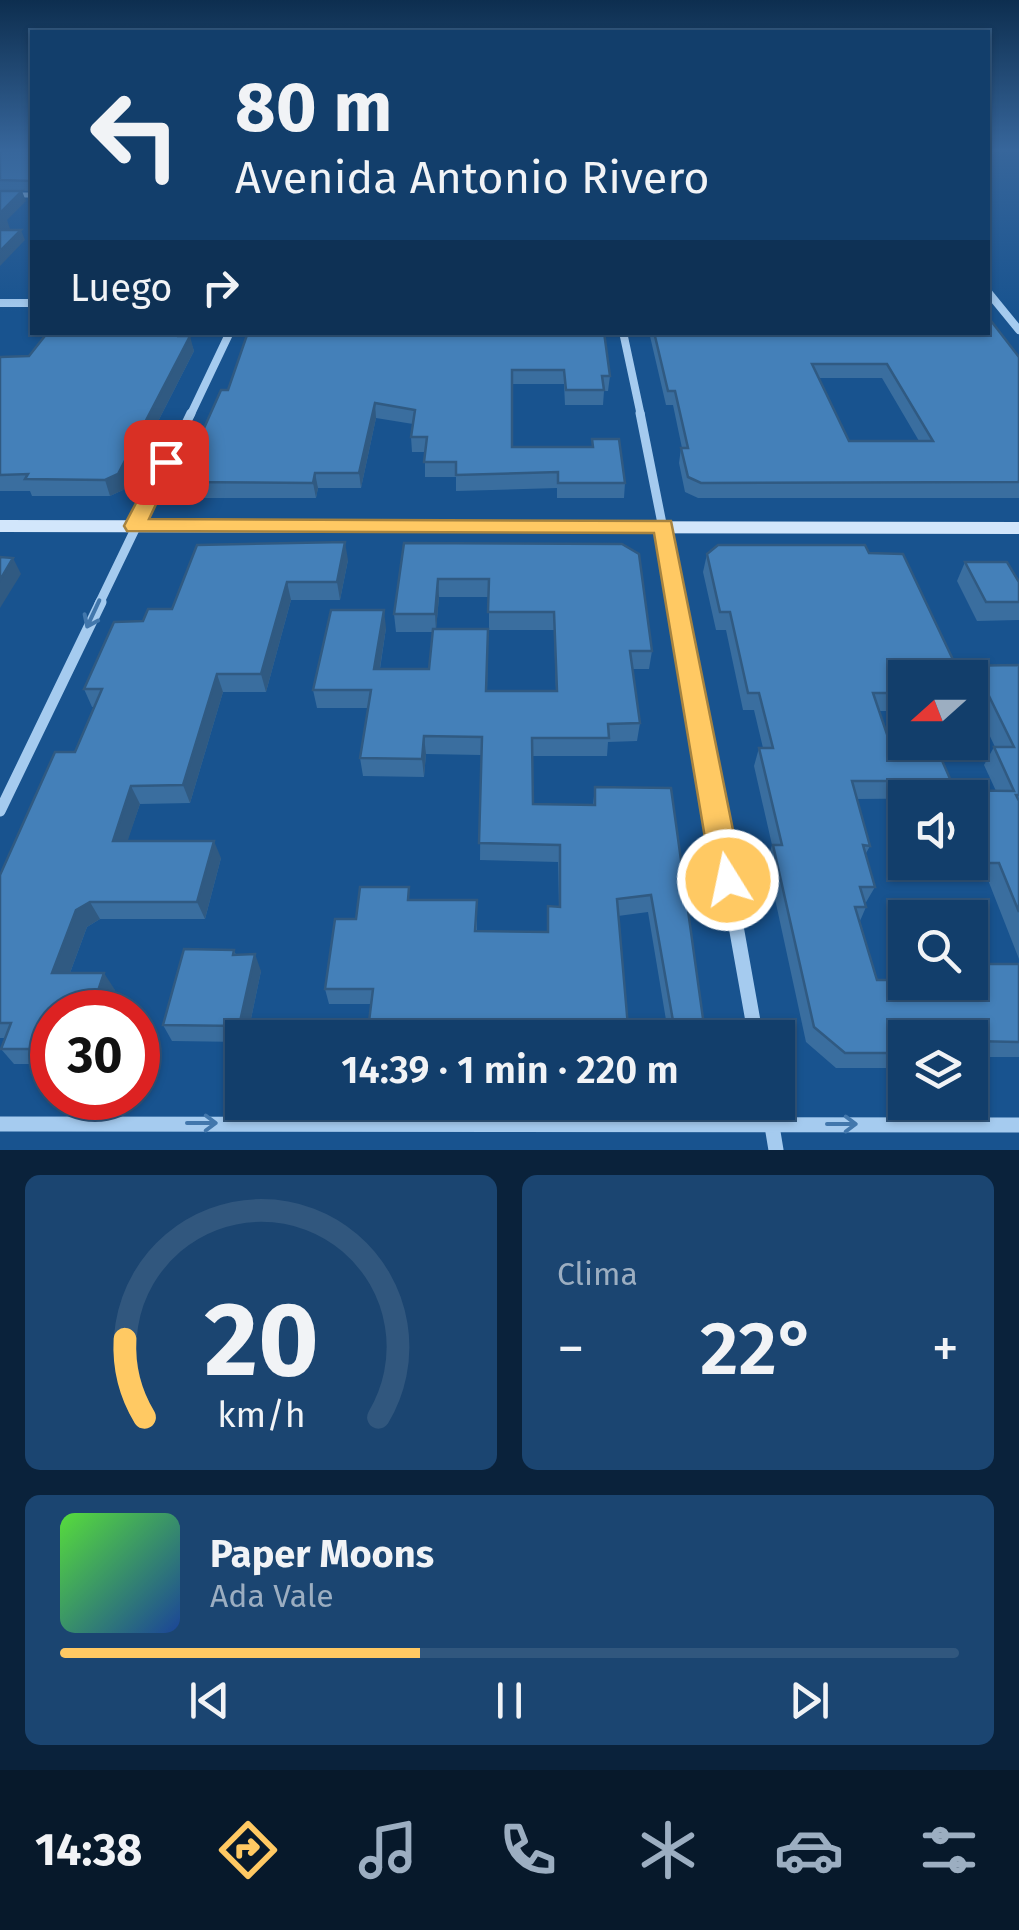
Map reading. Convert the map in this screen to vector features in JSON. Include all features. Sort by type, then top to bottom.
[{"type":"main road","points":[[0,526],[1019,528]]},
{"type":"street","points":[[990,294],[1019,330]]},
{"type":"street","points":[[0,303],[30,303]]},
{"type":"street","points":[[990,304],[998,304]]},
{"type":"street","points":[[0,810],[229,335]]},
{"type":"street","points":[[624,335],[664,526],[753,1020]]},
{"type":"street","points":[[771,1120],[776,1150]]},
{"type":"street","points":[[0,1124],[1019,1124]]},
{"type":"building","points":[[0,230],[21,230],[0,251]]},
{"type":"building","points":[[990,320],[1019,357],[1019,482],[701,483],[688,477],[681,448],[688,448],[675,391],[668,391],[655,335],[990,335]],"holes":[[[812,364],[887,364],[933,441],[849,441]]]},
{"type":"building","points":[[46,335],[190,336],[118,474],[105,480],[0,475],[0,357],[29,356]]},
{"type":"building","points":[[247,335],[604,335],[610,376],[602,376],[604,390],[566,390],[564,370],[512,370],[512,447],[593,447],[592,439],[619,439],[625,483],[558,483],[558,472],[456,475],[456,462],[424,462],[427,437],[411,437],[415,410],[375,403],[359,473],[315,473],[313,483],[180,482],[221,390],[228,390]]},
{"type":"building","points":[[345,542],[337,582],[287,582],[261,674],[217,674],[183,785],[131,786],[113,841],[214,841],[197,902],[90,902],[76,910],[52,973],[104,973],[98,990],[30,990],[30,1049],[1,1049],[11,1023],[0,1023],[0,875],[55,752],[75,752],[102,689],[84,689],[114,622],[143,621],[148,609],[172,609],[197,545]]},
{"type":"building","points":[[404,543],[622,544],[639,554],[652,651],[630,651],[640,723],[608,724],[609,738],[532,738],[533,804],[595,805],[595,787],[671,788],[703,1020],[673,1020],[651,895],[617,899],[627,1020],[369,1020],[373,989],[325,989],[335,919],[356,919],[360,887],[409,887],[408,900],[477,900],[475,931],[548,932],[548,906],[560,907],[560,845],[479,843],[482,737],[424,736],[422,759],[360,758],[371,690],[313,690],[331,610],[384,610],[374,669],[429,669],[433,629],[488,629],[486,691],[557,691],[554,612],[488,612],[489,579],[438,579],[435,614],[394,614]]},
{"type":"building","points":[[718,545],[865,545],[869,553],[903,554],[953,660],[888,660],[888,693],[873,693],[888,737],[888,760],[942,760],[951,780],[852,781],[870,846],[863,845],[875,887],[860,887],[866,907],[855,907],[877,980],[888,980],[888,1000],[988,1000],[988,964],[1019,964],[1019,1042],[988,1041],[988,1020],[888,1020],[888,1053],[845,1053],[814,1027],[773,845],[782,845],[759,748],[773,748],[759,693],[748,693],[730,612],[720,612],[707,554]]},
{"type":"building","points":[[0,557],[13,558],[0,580]]},
{"type":"building","points":[[965,562],[1007,562],[1019,582],[1019,602],[986,602]]},
{"type":"building","points":[[988,665],[1019,665],[1019,912],[999,863],[988,863],[988,791],[1014,791],[994,747],[1014,747],[988,694]]},
{"type":"building","points":[[184,949],[255,954],[240,1020],[225,1020],[225,1026],[163,1025]]},
{"type":"route","points":[[166,462],[135,526],[664,526],[728,880]]}]
